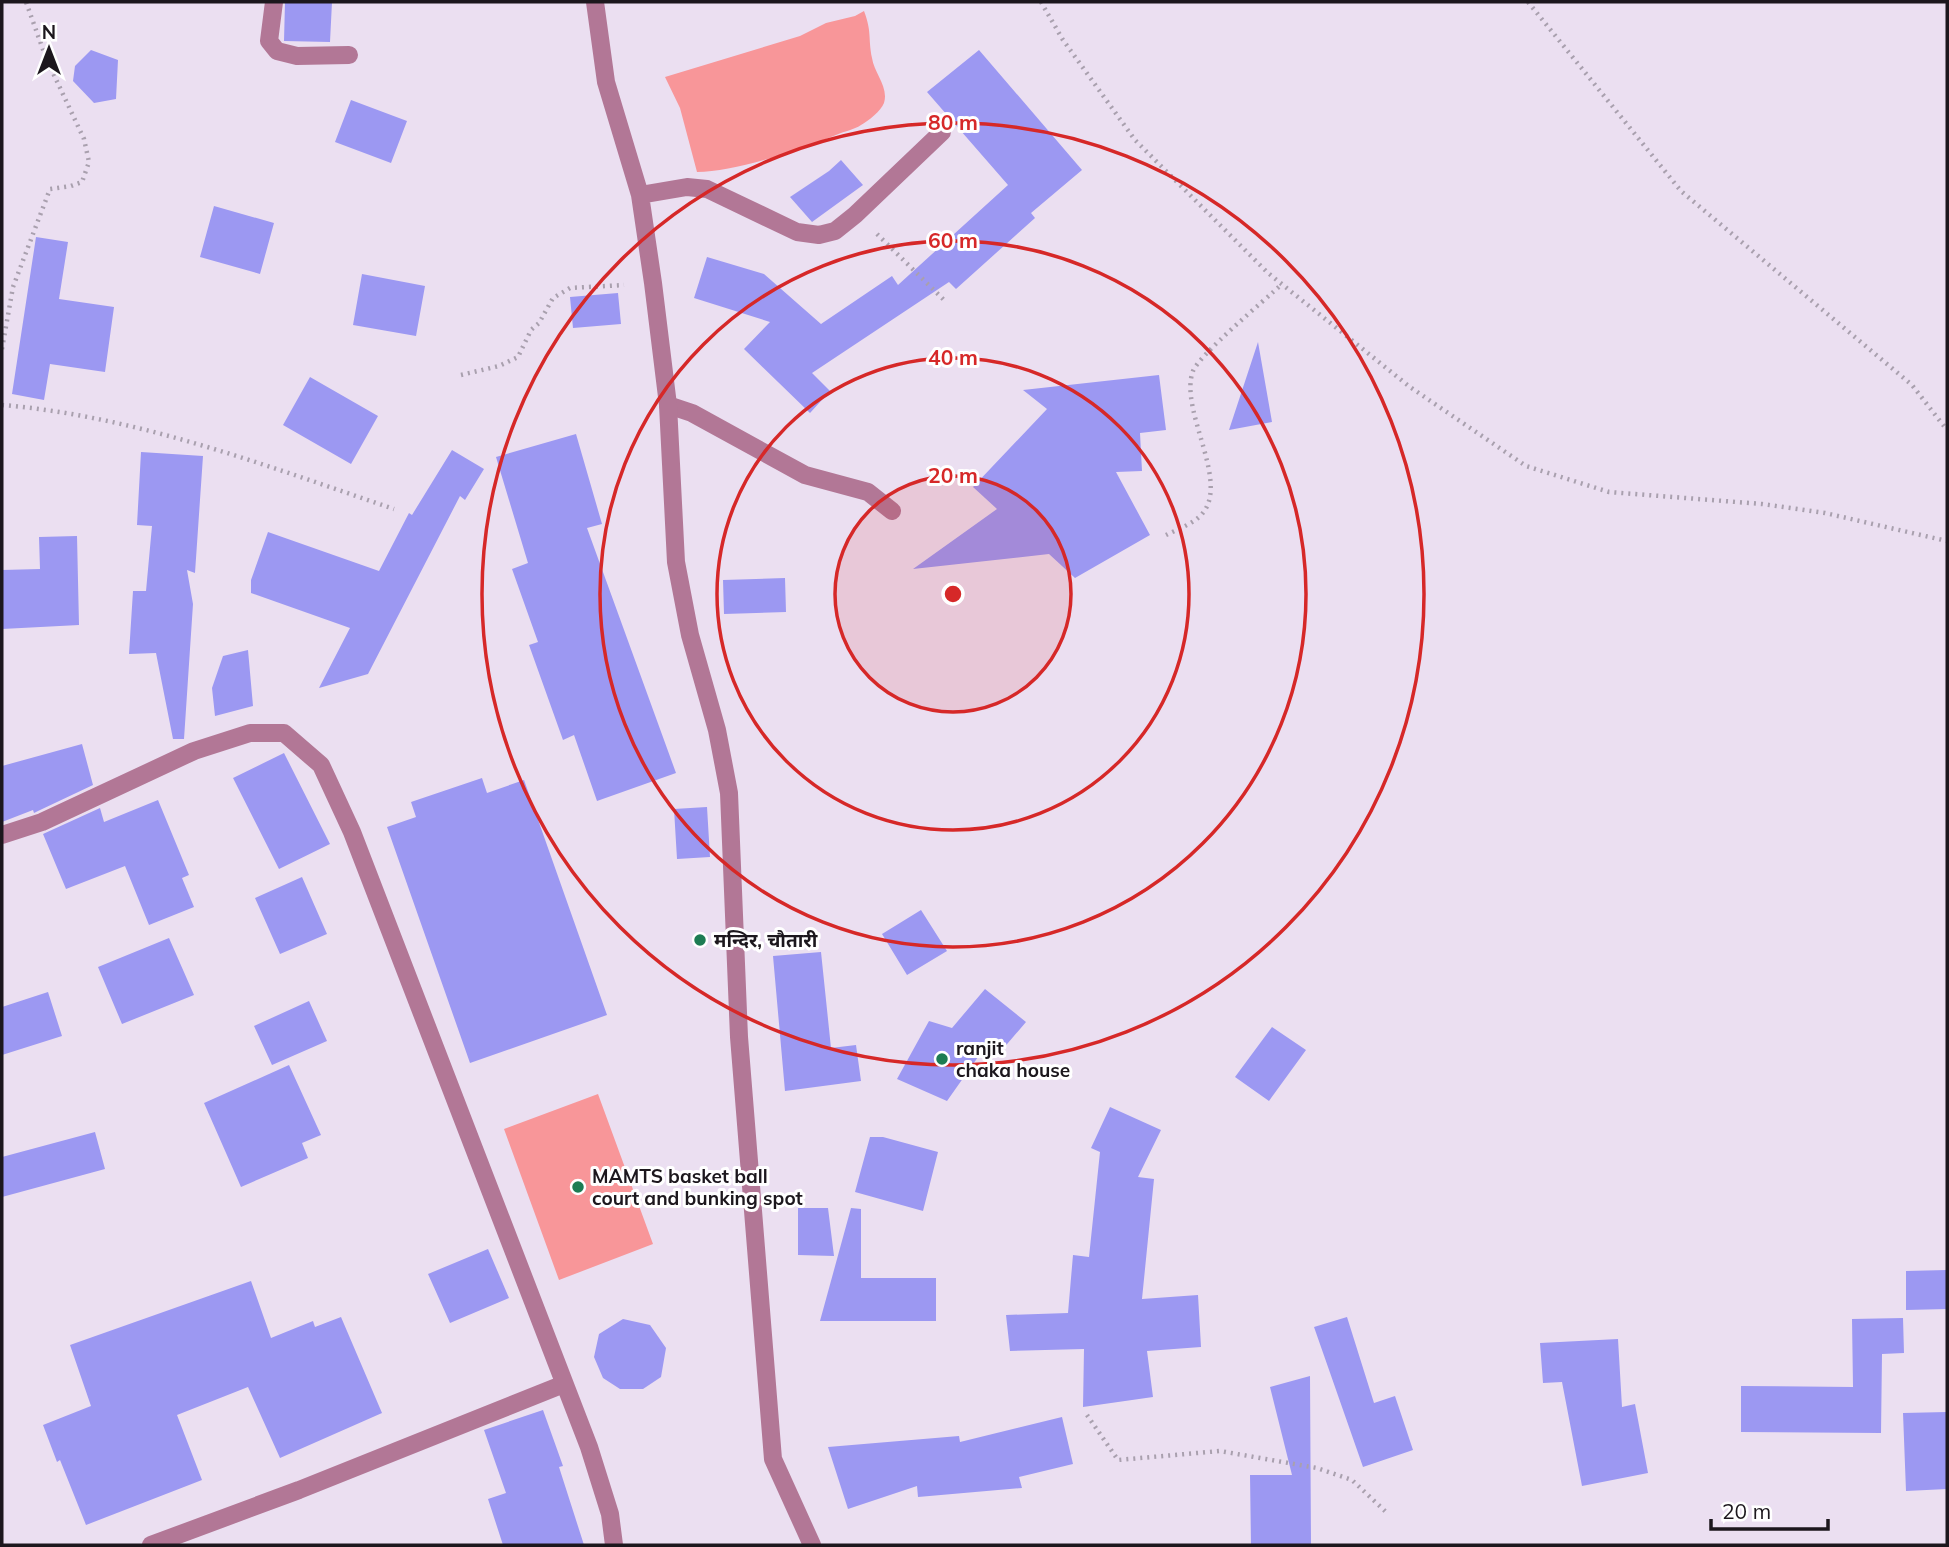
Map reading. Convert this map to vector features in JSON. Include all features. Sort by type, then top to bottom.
[{"type":"street","points":[[274,2],[269,41],[277,51],[297,56],[349,55]]},
{"type":"street","points":[[595,2],[606,82],[640,195],[653,283],[668,405],[676,562],[690,635],[717,730],[729,793],[739,1037],[773,1459],[812,1545]]},
{"type":"street","points":[[640,195],[688,187],[707,190],[797,232],[819,235],[835,231],[855,215],[942,132]]},
{"type":"street","points":[[668,405],[692,413],[805,475],[868,492],[892,511]]},
{"type":"street","points":[[2,835],[42,822],[194,751],[250,733],[284,733],[321,765],[352,832],[589,1447],[610,1514],[614,1545]]},
{"type":"street","points":[[151,1545],[299,1490],[564,1384]]},
{"type":"path","points":[[2,349],[13,287],[50,189],[82,182],[89,162],[85,139],[46,58],[26,2]]},
{"type":"path","points":[[1041,2],[1063,40],[1135,140],[1282,284],[1410,387],[1526,466],[1609,492],[1825,513],[1947,541]]},
{"type":"path","points":[[1528,2],[1681,191],[1912,385],[1947,430]]},
{"type":"path","points":[[855,215],[944,300]]},
{"type":"path","points":[[461,375],[499,366],[518,357],[531,330],[539,323],[553,298],[570,288],[653,283]]},
{"type":"path","points":[[1166,536],[1199,518],[1209,503],[1211,486],[1190,390],[1194,370],[1209,352],[1282,284]]},
{"type":"path","points":[[2,405],[43,408],[140,429],[237,457],[394,509]]},
{"type":"path","points":[[1087,1415],[1118,1460],[1220,1451],[1317,1468],[1352,1480],[1386,1512]]},
{"type":"shaded area","points":[[864,11],[873,64],[885,91],[884,103],[877,112],[855,128],[786,153],[730,168],[697,172],[680,108],[665,77],[800,36],[826,23]]},
{"type":"shaded area","name":"MAMTS basket ball court and bunking spot","points":[[598,1094],[653,1244],[559,1280],[504,1129]]},
{"type":"building","points":[[285,2],[332,2],[330,42],[284,41]]},
{"type":"building","points":[[91,50],[118,60],[116,99],[94,103],[73,81],[75,66]]},
{"type":"building","points":[[979,50],[1082,170],[1031,213],[1035,218],[956,289],[949,282],[812,373],[830,391],[810,413],[744,349],[770,322],[694,298],[707,257],[764,274],[821,324],[892,276],[898,285],[1008,185],[927,92]]},
{"type":"building","points":[[351,100],[407,121],[391,163],[335,142]]},
{"type":"building","points":[[841,160],[863,185],[812,222],[790,197]]},
{"type":"building","points":[[214,206],[274,223],[260,274],[200,257]]},
{"type":"building","points":[[36,237],[68,242],[59,299],[114,307],[105,372],[50,364],[44,400],[12,394]]},
{"type":"building","points":[[362,274],[425,286],[416,336],[353,325]]},
{"type":"building","points":[[618,293],[621,324],[573,328],[570,297]]},
{"type":"building","points":[[1258,342],[1272,422],[1229,430]]},
{"type":"building","points":[[1159,375],[1166,430],[1140,433],[1142,471],[1116,472],[1150,535],[1075,578],[1049,554],[913,569],[997,509],[973,487],[1047,409],[1023,390]]},
{"type":"building","points":[[310,377],[378,416],[351,464],[283,425]]},
{"type":"building","points":[[576,434],[602,524],[587,528],[676,773],[597,801],[574,735],[563,740],[529,645],[538,642],[512,569],[528,563],[496,457]]},
{"type":"building","points":[[452,450],[484,469],[465,500],[460,496],[368,674],[319,688],[350,628],[251,593],[251,580],[268,532],[379,571],[409,513],[412,515]]},
{"type":"building","points":[[141,452],[203,456],[195,573],[187,570],[193,604],[184,739],[173,739],[156,653],[129,654],[133,591],[146,591],[152,526],[137,525]]},
{"type":"building","points":[[77,536],[79,625],[2,629],[2,570],[40,569],[39,537]]},
{"type":"building","points":[[785,578],[786,612],[724,614],[723,580]]},
{"type":"building","points":[[248,650],[253,706],[215,716],[212,688],[223,656]]},
{"type":"building","points":[[82,744],[93,785],[34,813],[33,810],[2,822],[2,766]]},
{"type":"building","points":[[284,753],[330,844],[279,869],[233,778]]},
{"type":"building","points":[[482,778],[487,793],[524,780],[607,1015],[470,1063],[387,827],[416,817],[411,802]]},
{"type":"building","points":[[158,800],[189,875],[182,878],[194,907],[149,925],[125,866],[66,889],[43,834],[100,808],[104,822]]},
{"type":"building","points":[[707,807],[710,857],[677,859],[674,809]]},
{"type":"building","points":[[302,877],[327,934],[280,954],[255,898]]},
{"type":"building","points":[[921,910],[947,951],[907,975],[882,934]]},
{"type":"building","points":[[169,938],[194,995],[122,1024],[98,967]]},
{"type":"building","points":[[821,952],[831,1048],[856,1045],[861,1081],[785,1091],[773,956]]},
{"type":"building","name":"ranjit chaka house","points":[[985,989],[1026,1022],[1002,1050],[990,1040],[947,1101],[897,1079],[929,1021],[952,1028]]},
{"type":"building","points":[[48,992],[62,1036],[2,1055],[2,1007]]},
{"type":"building","points":[[309,1001],[327,1041],[272,1065],[254,1026]]},
{"type":"building","points":[[1272,1027],[1306,1050],[1269,1101],[1235,1077]]},
{"type":"building","points":[[289,1065],[321,1135],[302,1143],[308,1158],[241,1187],[204,1103]]},
{"type":"building","points":[[1110,1107],[1161,1130],[1138,1177],[1154,1179],[1142,1299],[1198,1295],[1201,1347],[1147,1351],[1153,1397],[1083,1407],[1084,1349],[1010,1351],[1006,1315],[1068,1313],[1073,1255],[1089,1257],[1100,1152],[1091,1148]]},
{"type":"building","points":[[95,1132],[105,1169],[2,1197],[2,1157]]},
{"type":"building","points":[[870,1137],[883,1137],[938,1152],[923,1211],[855,1192]]},
{"type":"building","points":[[798,1208],[828,1208],[834,1256],[798,1255]]},
{"type":"building","points":[[851,1208],[861,1209],[861,1278],[936,1278],[936,1321],[820,1321]]},
{"type":"building","points":[[488,1249],[509,1298],[450,1323],[428,1274]]},
{"type":"building","points":[[1947,1270],[1947,1309],[1906,1310],[1906,1271]]},
{"type":"building","points":[[251,1281],[271,1338],[313,1321],[315,1327],[341,1317],[382,1413],[280,1458],[248,1387],[177,1415],[202,1480],[86,1525],[43,1425],[91,1406],[70,1345]]},
{"type":"building","points":[[1347,1317],[1374,1403],[1395,1396],[1413,1450],[1363,1467],[1314,1327]]},
{"type":"building","points":[[1903,1318],[1904,1353],[1882,1354],[1881,1433],[1741,1432],[1741,1386],[1853,1387],[1852,1319]]},
{"type":"building","points":[[623,1319],[650,1325],[666,1348],[661,1377],[643,1389],[620,1389],[603,1378],[594,1357],[599,1334]]},
{"type":"building","points":[[1618,1339],[1622,1407],[1635,1404],[1648,1473],[1582,1486],[1562,1382],[1543,1383],[1540,1343]]},
{"type":"building","points":[[1310,1376],[1311,1545],[1251,1545],[1250,1475],[1292,1475],[1270,1387]]},
{"type":"building","points":[[543,1410],[563,1466],[559,1467],[584,1545],[503,1545],[488,1499],[506,1493],[484,1430]]},
{"type":"building","points":[[1947,1412],[1947,1489],[1906,1491],[1903,1413]]},
{"type":"building","points":[[1062,1417],[1073,1464],[1019,1477],[1022,1488],[918,1497],[917,1486],[848,1509],[828,1447],[959,1436],[960,1442]]},
{"type":"place","name":"मन्दिर, चौतारी","points":[[700,940]]},
{"type":"place","name":"ranjit chaka house","points":[[942,1059]]},
{"type":"place","name":"MAMTS basket ball court and bunking spot","points":[[578,1187]]}]
